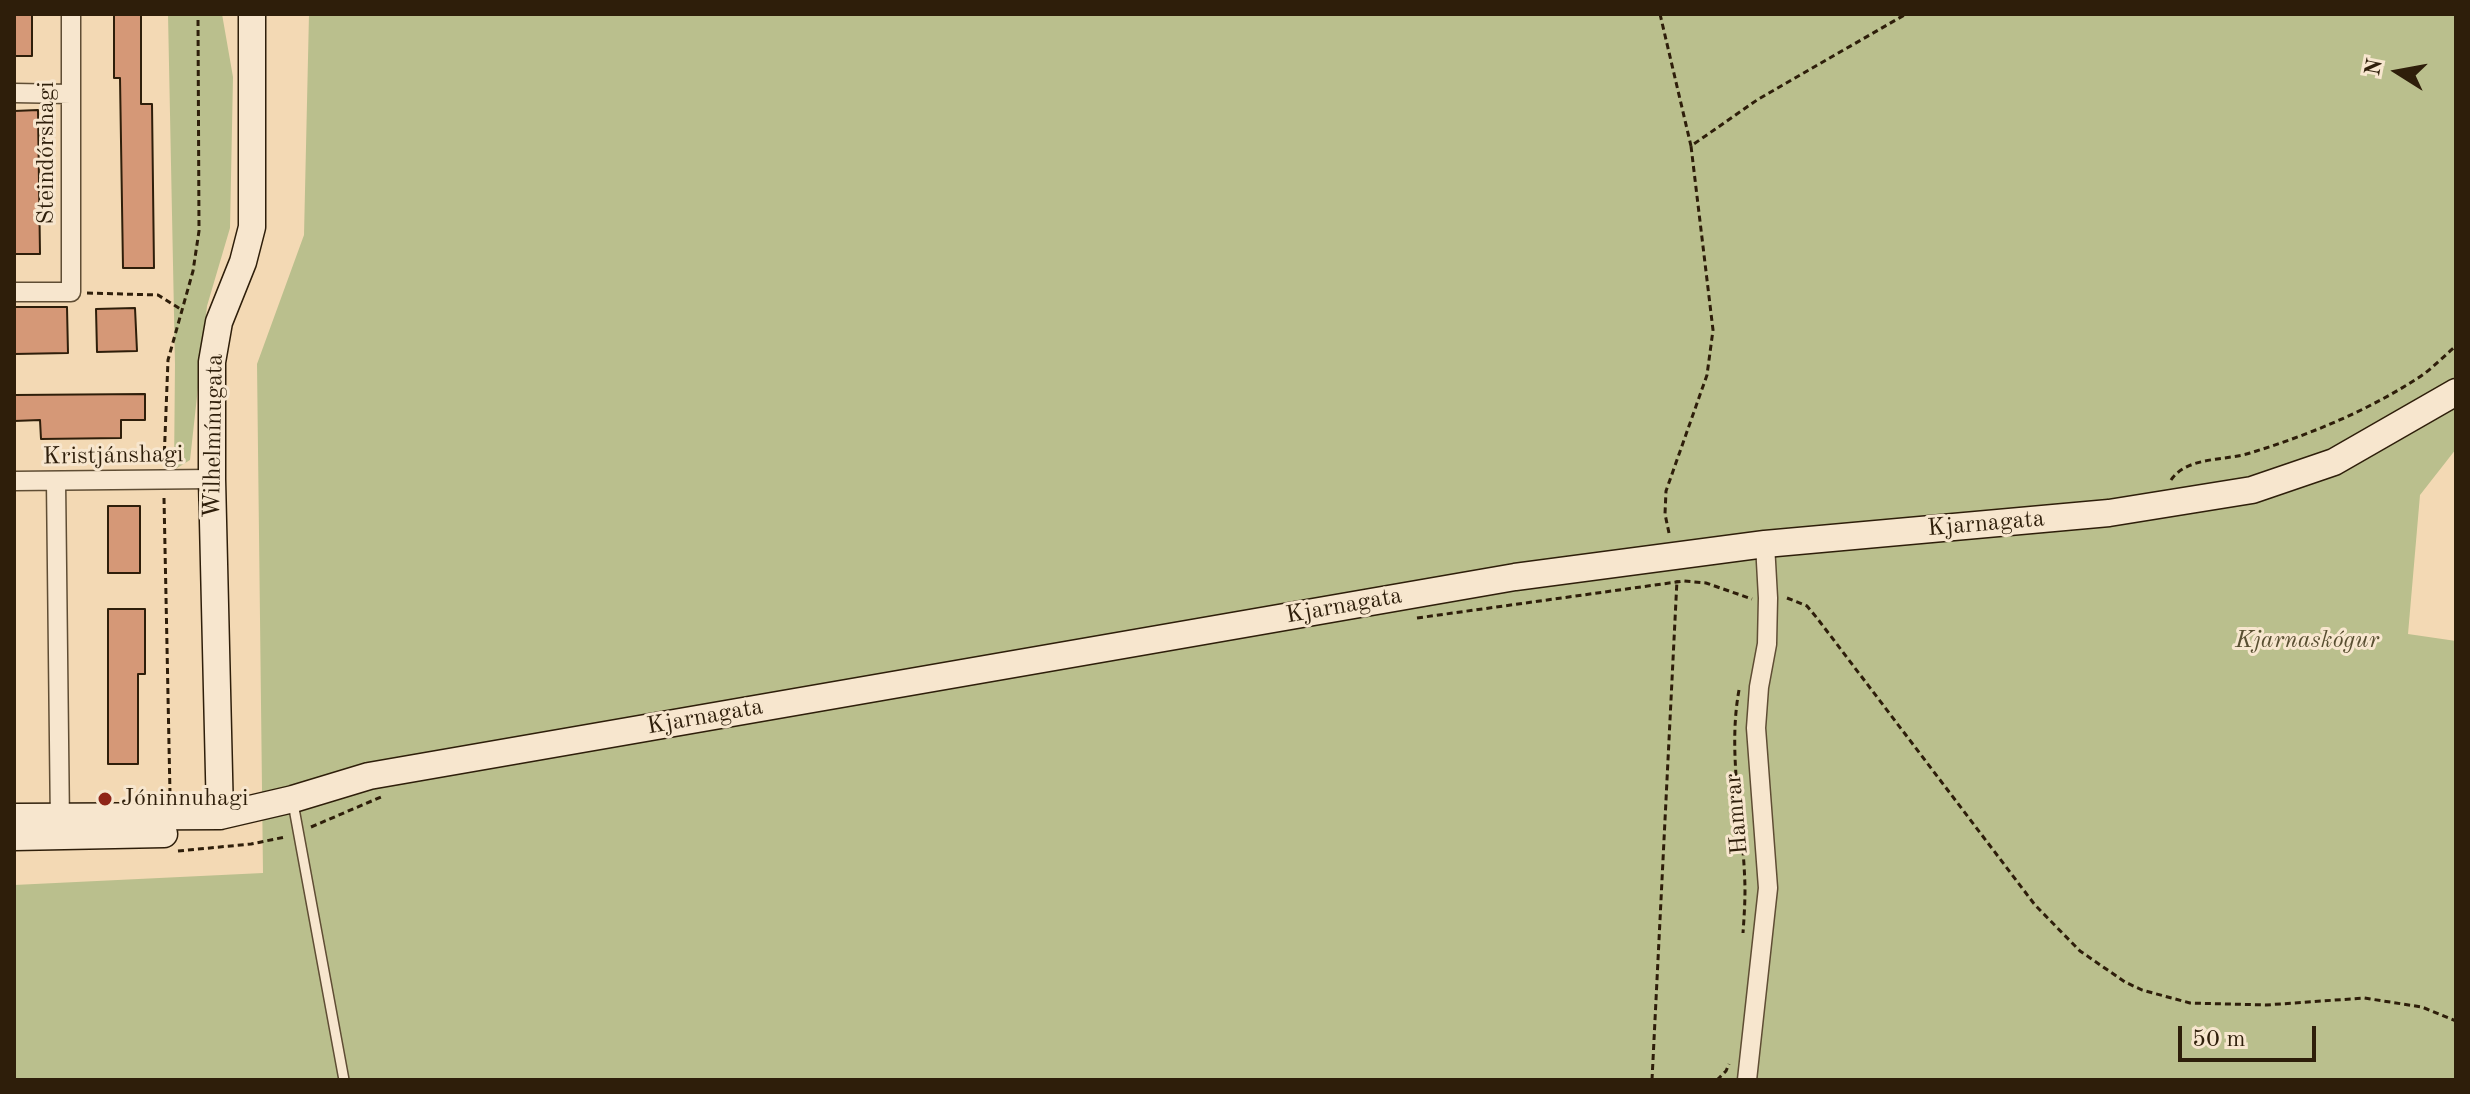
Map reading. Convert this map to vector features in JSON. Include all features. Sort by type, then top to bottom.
[{"type":"street","name":"Steindórshagi","points":[[71,14],[71,292]]},
{"type":"street","name":"Wilhelmínugata","points":[[220,816],[212,362],[215,341],[248,245],[253,214],[252,14]]},
{"type":"street","points":[[14,93],[71,94]]},
{"type":"street","points":[[14,292],[71,292]]},
{"type":"street","name":"Kjarnagata","points":[[14,837],[60,826],[220,816],[293,799],[369,776],[1515,577],[1675,569],[1765,544],[2109,513],[2252,490],[2334,462],[2456,392]]},
{"type":"street","name":"Kristjánshagi","points":[[14,481],[212,479]]},
{"type":"street","points":[[56,481],[60,826]]},
{"type":"street","name":"Hamrar","points":[[1747,1080],[1768,888],[1756,728],[1767,644],[1761,603],[1765,544]]},
{"type":"street","name":"Kjarnagata","points":[[14,817],[60,826],[171,834],[207,825],[220,816]]},
{"type":"lane","points":[[293,799],[344,1080]]},
{"type":"path","points":[[171,817],[164,480],[168,360],[193,271],[199,231],[198,14]]},
{"type":"path","points":[[1652,1080],[1675,569],[1665,514],[1666,491],[1707,375],[1713,330],[1691,146],[1660,14]]},
{"type":"path","points":[[1691,146],[1757,100],[1906,14]]},
{"type":"path","points":[[71,292],[158,295],[182,310]]},
{"type":"path","points":[[2156,504],[2175,474],[2201,461],[2235,458],[2288,442],[2349,415],[2420,377],[2456,346]]},
{"type":"path","points":[[1410,619],[1675,569],[1761,603],[1786,598],[1807,606],[2035,905],[2080,951],[2125,982],[2190,1003],[2266,1005],[2364,998],[2422,1007],[2456,1021]]},
{"type":"path","points":[[1741,679],[1735,708],[1735,749],[1745,889],[1743,936]]},
{"type":"path","points":[[175,851],[251,844],[297,832],[388,794]]},
{"type":"path","points":[[1717,1080],[1730,1062]]},
{"type":"green space","points":[[168,14],[222,14],[233,77],[230,228],[207,306],[190,460],[174,470],[175,364]]},
{"type":"green space","name":"Kjarnaskógur","points":[[309,14],[2456,14],[2456,449],[2420,495],[2408,634],[2456,641],[2456,1080],[14,1080],[14,885],[263,873],[257,364],[304,235]]},
{"type":"building","points":[[14,14],[32,14],[32,56],[14,56]]},
{"type":"building","points":[[114,14],[141,14],[141,104],[152,104],[154,268],[123,268],[120,78],[114,78]]},
{"type":"building","points":[[38,110],[40,254],[14,254],[14,111]]},
{"type":"building","points":[[14,307],[67,307],[68,353],[14,354]]},
{"type":"building","points":[[135,308],[137,351],[97,352],[96,309]]},
{"type":"building","points":[[145,394],[145,420],[121,420],[121,438],[41,439],[40,420],[14,421],[14,395]]},
{"type":"building","points":[[108,506],[140,506],[140,573],[108,573]]},
{"type":"building","points":[[108,609],[145,609],[145,674],[138,674],[138,764],[108,764]]},
{"type":"place","name":"Jóninnuhagi","points":[[105,799]]}]
